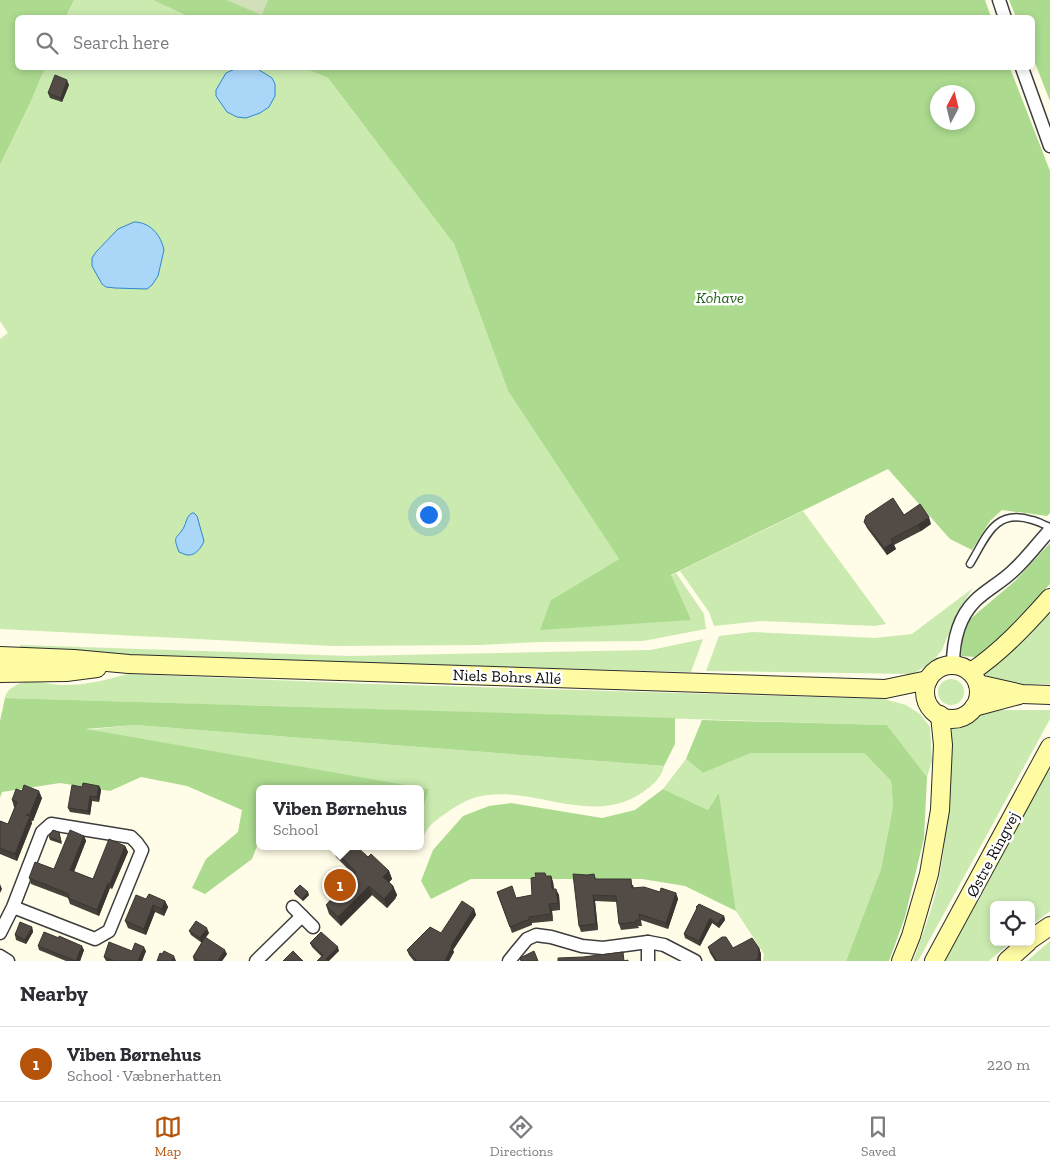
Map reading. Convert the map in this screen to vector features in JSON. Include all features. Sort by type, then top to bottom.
[{"type":"street","points":[[999,0],[1004,15]]},
{"type":"street","points":[[1023,70],[1050,146]]},
{"type":"street","points":[[952,665],[953,648],[964,615],[975,602],[1014,570],[1050,529]]},
{"type":"street","points":[[974,678],[989,660],[1050,598]]},
{"type":"street","name":"Niels Bohrs Allé","points":[[0,656],[74,659],[129,664],[885,689],[928,680]]},
{"type":"street","name":"Niels Bohrs Allé","points":[[0,673],[66,672],[129,664]]},
{"type":"street","points":[[901,961],[911,936],[929,874],[940,810],[942,745],[934,710],[926,692],[928,680],[938,669],[952,665],[962,667],[974,678],[1026,694],[1050,695]]},
{"type":"street","points":[[934,710],[949,718],[959,718],[968,714],[978,698],[974,678]]},
{"type":"street","name":"Niels Bohrs Allé","points":[[885,689],[934,710]]},
{"type":"street","points":[[974,707],[1026,694]]},
{"type":"street","name":"Østre Ringvej","points":[[934,961],[1050,747]]},
{"type":"street","points":[[0,933],[13,907],[42,832],[51,824],[131,837],[142,850],[109,931],[95,939],[13,907]]},
{"type":"street","points":[[292,907],[313,927]]},
{"type":"street","points":[[256,961],[302,916]]},
{"type":"street","points":[[1035,936],[1050,926]]},
{"type":"street","points":[[509,961],[528,939],[536,935],[551,937],[582,946],[603,948],[648,942],[664,945],[695,961]]},
{"type":"street","points":[[648,942],[648,961]]},
{"type":"street","points":[[1007,961],[1024,946]]},
{"type":"street","points":[[0,956],[8,961]]},
{"type":"lane","points":[[970,564],[994,525],[1006,518],[1016,517],[1032,520],[1050,529]]},
{"type":"green space","points":[[0,0],[74,0],[67,15],[15,15],[15,70],[44,70],[0,165]]},
{"type":"green space","points":[[74,0],[153,0],[187,15],[67,15]]},
{"type":"green space","points":[[153,0],[985,0],[990,15],[186,15]]},
{"type":"green space","points":[[226,0],[268,0],[262,15]]},
{"type":"green space","points":[[1009,0],[1050,0],[1050,101],[1035,63],[1035,15],[1015,15]]},
{"type":"green space","points":[[44,70],[309,70],[328,78],[454,244],[508,391],[619,559],[551,600],[690,620],[671,576],[676,573],[704,614],[706,629],[643,641],[334,646],[0,629],[0,339],[8,333],[0,321],[0,165]]},
{"type":"green space","name":"Kohave","points":[[309,70],[1011,70],[1050,171],[1050,513],[1047,516],[1002,510],[990,521],[972,550],[950,539],[888,469],[671,575],[691,620],[540,630],[551,600],[619,559],[508,391],[454,244],[328,78]]},
{"type":"green space","points":[[803,511],[886,624],[875,626],[761,621],[714,626],[709,612],[680,571]]},
{"type":"green space","points":[[1050,543],[1050,584],[989,649],[976,657],[961,656],[964,625],[1015,581]]},
{"type":"green space","points":[[973,588],[957,613],[942,650],[932,662],[913,674],[706,671],[719,636],[753,632],[875,638],[912,634]]},
{"type":"green space","points":[[1050,610],[1050,684],[993,684],[984,672],[1019,644]]},
{"type":"green space","points":[[703,639],[691,672],[19,653],[20,645],[350,656],[651,650]]},
{"type":"green space","points":[[128,674],[373,684],[884,699],[906,705],[920,714],[930,727],[932,761],[927,777],[887,725],[5,698],[15,686],[25,682],[77,685]]},
{"type":"green space","points":[[951,679],[960,683],[964,692],[960,701],[951,705],[942,701],[938,692],[942,683]]},
{"type":"green space","points":[[5,698],[675,718],[675,744],[664,766],[135,725],[86,729],[406,785],[256,785],[256,849],[252,859],[205,894],[192,888],[206,859],[238,832],[242,810],[187,786],[141,777],[110,791],[60,783],[2,792],[0,798],[0,721]]},
{"type":"green space","points":[[995,710],[1050,710],[1050,719],[918,961],[913,961],[934,900],[940,875],[948,810],[952,724]]},
{"type":"green space","points":[[702,720],[887,725],[927,777],[924,838],[905,917],[889,961],[846,961],[881,869],[893,806],[891,781],[864,753],[751,753],[703,773],[686,759]]},
{"type":"green space","points":[[135,725],[664,766],[661,774],[650,787],[624,802],[606,806],[586,806],[528,797],[488,795],[472,798],[454,808],[434,822],[424,836],[424,806],[429,789],[424,788],[424,785],[406,785],[85,730]]},
{"type":"green space","points":[[751,753],[864,753],[891,781],[893,806],[881,869],[846,961],[763,961],[764,954],[736,911],[719,794],[708,810],[663,789],[686,759],[703,773]]},
{"type":"green space","points":[[1050,760],[1050,911],[1035,923],[1035,901],[990,901],[990,946],[1006,946],[989,961],[940,961]]},
{"type":"green space","points":[[424,788],[429,789],[424,806]]},
{"type":"green space","points":[[663,789],[708,810],[719,793],[736,911],[685,886],[642,879],[471,879],[431,899],[421,881],[433,850],[463,816],[489,806],[511,803],[602,818],[635,810]]},
{"type":"green space","points":[[1050,941],[1050,961],[1027,961]]},
{"type":"water","points":[[233,70],[259,70],[272,78],[275,84],[275,96],[269,107],[260,113],[246,118],[237,117],[227,112],[216,96],[216,90],[226,73]]},
{"type":"water","points":[[134,222],[145,224],[154,230],[163,244],[164,250],[158,276],[147,289],[106,287],[102,284],[92,266],[92,258],[118,229]]},
{"type":"water","points":[[192,513],[197,516],[204,541],[196,553],[187,555],[179,552],[176,538]]},
{"type":"building","points":[[55,75],[67,80],[61,98],[48,93]]},
{"type":"building","points":[[893,498],[904,515],[920,504],[929,517],[891,539],[893,543],[884,548],[864,522],[866,516]]},
{"type":"building","points":[[83,783],[99,786],[97,797],[90,796],[88,811],[68,808],[72,785],[82,787]]},
{"type":"building","points":[[24,785],[39,791],[30,814],[26,815],[30,816],[15,854],[0,848],[0,821],[8,824],[17,802],[12,800],[16,789],[22,791]]},
{"type":"building","points":[[53,830],[59,832],[61,842],[49,837]]},
{"type":"building","points":[[70,830],[84,836],[70,870],[93,879],[109,839],[125,846],[97,910],[68,898],[69,894],[29,878],[35,862],[54,869]]},
{"type":"building","points":[[334,850],[360,850],[368,857],[371,854],[389,871],[383,877],[393,886],[392,890],[384,899],[369,886],[338,917],[326,905],[356,872]]},
{"type":"building","points":[[535,873],[545,873],[546,876],[551,876],[552,889],[556,889],[558,903],[549,904],[551,914],[529,917],[530,919],[510,927],[497,892],[512,886],[516,898],[532,895],[531,878],[536,877]]},
{"type":"building","points":[[573,874],[594,874],[595,879],[631,879],[632,888],[644,887],[660,892],[661,888],[676,893],[666,923],[639,914],[640,920],[636,920],[636,922],[619,924],[616,896],[593,895],[596,924],[579,926]]},
{"type":"building","points":[[300,885],[308,892],[302,899],[294,891]]},
{"type":"building","points":[[149,894],[165,901],[162,909],[153,905],[144,929],[125,921],[136,895],[146,899]]},
{"type":"building","points":[[462,901],[474,909],[451,946],[445,961],[417,961],[407,950],[430,927],[441,933]]},
{"type":"building","points":[[699,904],[724,916],[717,924],[710,918],[699,941],[684,934]]},
{"type":"building","points":[[196,921],[207,928],[200,938],[189,931]]},
{"type":"building","points":[[20,922],[32,927],[25,940],[15,935]]},
{"type":"building","points":[[44,932],[82,946],[76,961],[38,946]]},
{"type":"building","points":[[321,932],[338,947],[326,959],[327,961],[317,961],[323,955],[310,943]]},
{"type":"building","points":[[205,937],[225,950],[218,961],[199,961],[193,957]]},
{"type":"building","points":[[722,937],[726,937],[733,948],[752,938],[759,948],[758,959],[754,961],[717,961],[708,947]]},
{"type":"building","points":[[109,942],[132,951],[135,943],[144,947],[138,961],[115,961],[104,957]]},
{"type":"building","points":[[164,951],[174,956],[172,961],[157,961],[160,953],[162,954]]},
{"type":"building","points":[[293,951],[303,961],[283,961]]},
{"type":"building","points":[[534,951],[538,961],[521,961],[520,958]]},
{"type":"building","points":[[623,952],[624,961],[558,961],[558,958]]},
{"type":"place","name":"Viben Børnehus","points":[[340,885]]}]
